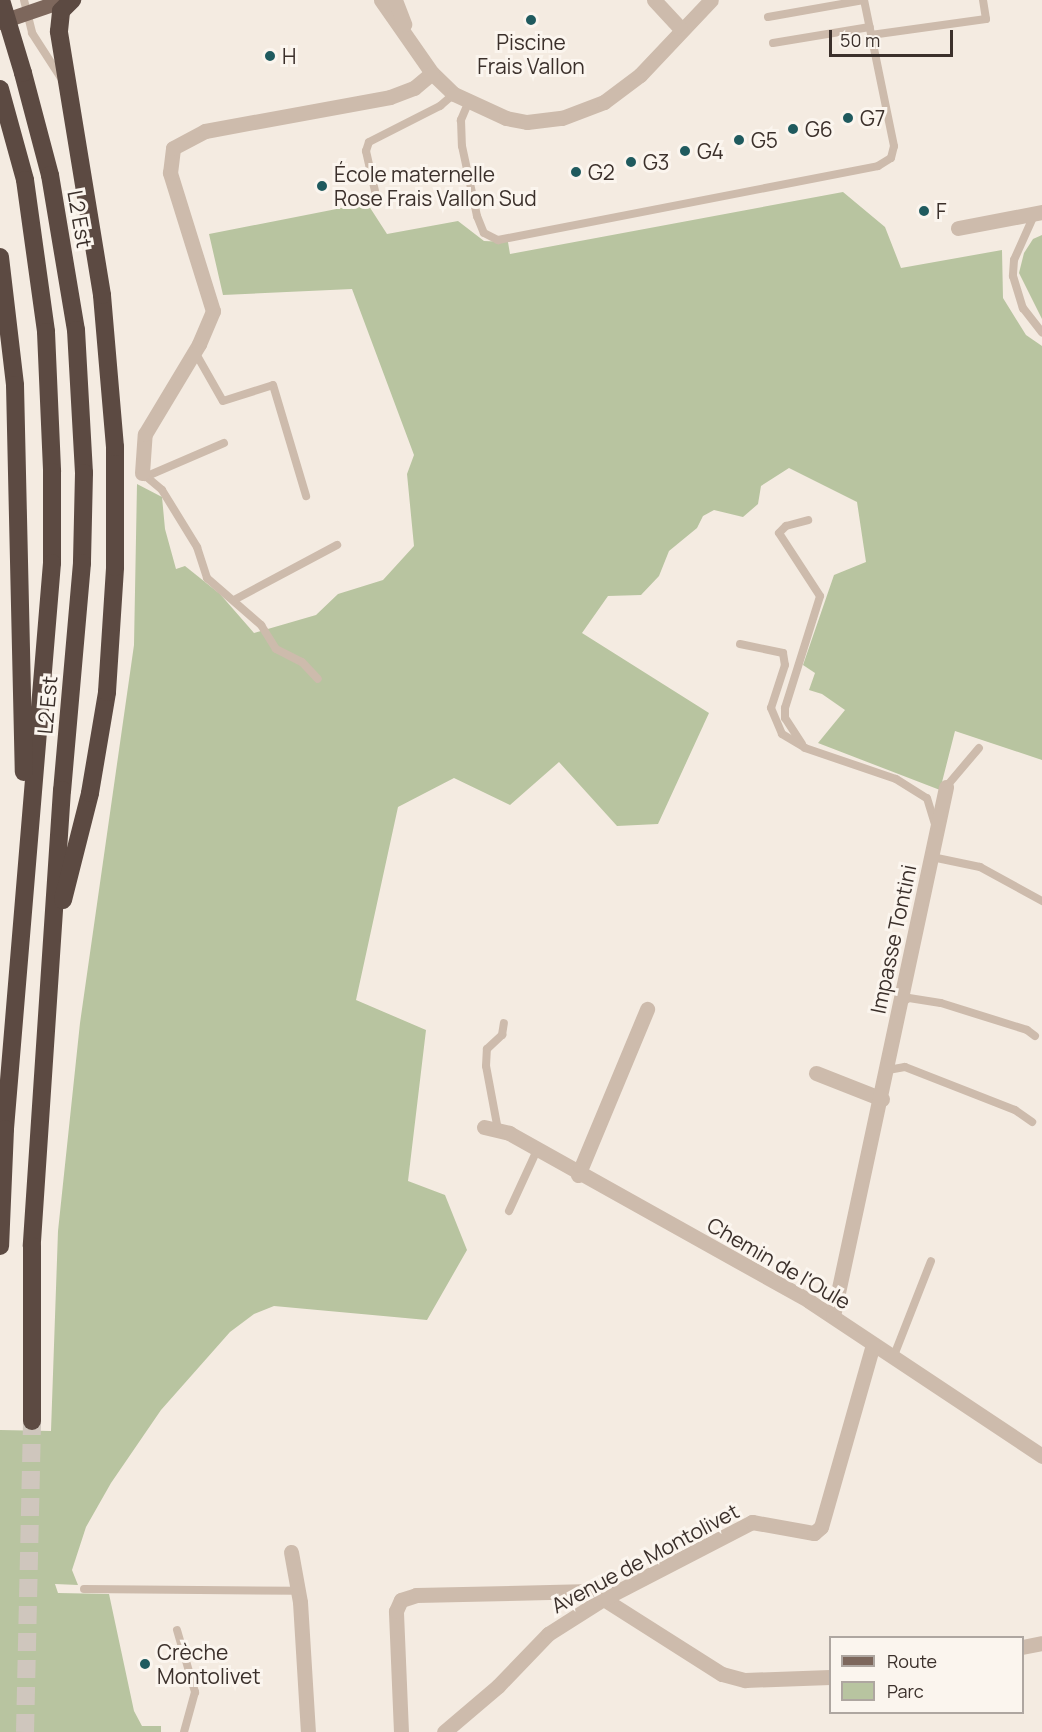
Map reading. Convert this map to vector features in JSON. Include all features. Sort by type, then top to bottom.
[{"type":"highway","name":"L2 Est","points":[[1,0],[50,176],[76,330],[84,473],[82,563],[52,942],[32,1246],[32,1421]]},
{"type":"highway","points":[[52,942],[92,782],[107,692],[115,567],[115,447],[102,295],[59,31],[61,10],[72,0]]},
{"type":"highway","name":"L2 Est","points":[[0,89],[25,180],[44,320],[52,472],[51,574],[27,840],[0,1246]]},
{"type":"highway","points":[[0,256],[15,385],[27,840]]},
{"type":"main road","points":[[0,22],[25,7],[64,0]]},
{"type":"street","points":[[381,0],[432,73],[454,94],[506,118],[527,122],[562,118],[583,111],[626,87],[680,28],[711,0]]},
{"type":"street","points":[[395,0],[409,38]]},
{"type":"street","points":[[654,0],[680,28]]},
{"type":"street","points":[[144,475],[145,434],[194,352],[213,311],[170,173],[174,148],[205,131],[390,97],[414,88],[432,73]]},
{"type":"street","points":[[958,228],[1039,213]]},
{"type":"street","name":"Impasse Tontini","points":[[833,1316],[882,1099],[946,787]]},
{"type":"street","points":[[579,1174],[647,1008]]},
{"type":"street","points":[[816,1073],[882,1099]]},
{"type":"street","name":"Chemin de l'Oule","points":[[491,1129],[537,1150],[833,1316],[873,1345],[1042,1456]]},
{"type":"street","name":"Avenue de Montolivet","points":[[444,1732],[498,1686],[548,1634],[603,1599],[752,1522],[814,1533],[821,1527],[873,1345]]},
{"type":"street","points":[[291,1552],[297,1591],[308,1732]]},
{"type":"street","points":[[401,1732],[396,1611],[401,1600],[417,1595],[582,1591],[603,1599],[722,1674],[745,1680],[829,1677]]},
{"type":"street","points":[[1024,1647],[1042,1643]]},
{"type":"lane","points":[[469,101],[461,120],[462,146],[479,225],[489,237],[507,238],[878,166],[891,158],[894,146],[864,0],[768,17]]},
{"type":"lane","points":[[773,43],[986,19],[982,0]]},
{"type":"lane","points":[[25,7],[32,33],[70,92]]},
{"type":"lane","points":[[375,191],[366,151],[369,142],[440,106],[454,94]]},
{"type":"lane","points":[[1039,213],[1014,260],[1013,276],[1023,308],[1042,332]]},
{"type":"lane","points":[[194,352],[223,401],[273,385],[306,496]]},
{"type":"lane","points":[[224,443],[144,475],[162,490],[197,547],[207,578],[261,625],[276,649],[302,662],[318,679]]},
{"type":"lane","points":[[805,748],[790,728],[785,708],[820,596],[779,533],[786,526],[808,520]]},
{"type":"lane","points":[[234,600],[338,545]]},
{"type":"lane","points":[[741,644],[783,653],[785,665],[771,708],[774,720],[782,734],[805,748],[896,779],[927,798],[937,832]]},
{"type":"lane","points":[[946,787],[980,748]]},
{"type":"lane","points":[[932,857],[980,867],[1042,901]]},
{"type":"lane","points":[[902,1003],[909,998],[941,1003],[1028,1030],[1035,1036]]},
{"type":"lane","points":[[491,1129],[487,1049],[502,1035],[504,1023]]},
{"type":"lane","points":[[888,1070],[905,1067],[1015,1110],[1032,1122]]},
{"type":"lane","points":[[508,1211],[537,1150]]},
{"type":"lane","points":[[893,1358],[931,1261]]},
{"type":"lane","points":[[84,1589],[297,1591]]},
{"type":"lane","points":[[177,1630],[195,1692],[184,1732]]},
{"type":"green space","points":[[843,192],[885,227],[901,268],[1002,250],[1003,298],[1026,335],[1042,346],[1042,760],[955,731],[940,790],[818,743],[845,710],[822,694],[809,690],[815,673],[803,665],[834,575],[866,562],[857,502],[789,468],[761,486],[758,504],[743,517],[714,510],[703,516],[697,528],[669,551],[659,576],[641,595],[608,596],[582,633],[709,713],[658,824],[617,826],[559,762],[510,805],[454,778],[398,807],[356,1000],[426,1030],[408,1181],[445,1195],[467,1250],[427,1320],[274,1306],[254,1314],[230,1332],[161,1410],[111,1483],[86,1527],[72,1570],[78,1585],[55,1584],[58,1593],[109,1594],[134,1711],[142,1726],[161,1726],[161,1732],[0,1732],[0,1430],[51,1431],[58,1231],[80,1023],[134,645],[137,484],[162,497],[165,529],[176,569],[185,566],[220,594],[254,633],[316,615],[338,594],[383,580],[414,546],[407,474],[414,455],[352,289],[223,295],[209,234],[367,203],[387,234],[458,221],[484,241],[508,242],[510,254]]},
{"type":"green space","points":[[1042,235],[1042,319],[1019,273],[1024,253],[1033,239]]},
{"type":"tunnel","points":[[25,1732],[32,1421]]},
{"type":"place","name":"Piscine Frais Vallon","points":[[531,20]]},
{"type":"place","name":"H","points":[[270,56]]},
{"type":"place","name":"G7","points":[[848,118]]},
{"type":"place","name":"G6","points":[[793,129]]},
{"type":"place","name":"G5","points":[[739,140]]},
{"type":"place","name":"G4","points":[[685,151]]},
{"type":"place","name":"G3","points":[[631,162]]},
{"type":"place","name":"G2","points":[[576,172]]},
{"type":"place","name":"École maternelle Rose Frais Vallon Sud","points":[[322,186]]},
{"type":"place","name":"F","points":[[924,211]]},
{"type":"place","name":"Crèche Montolivet","points":[[145,1664]]}]
